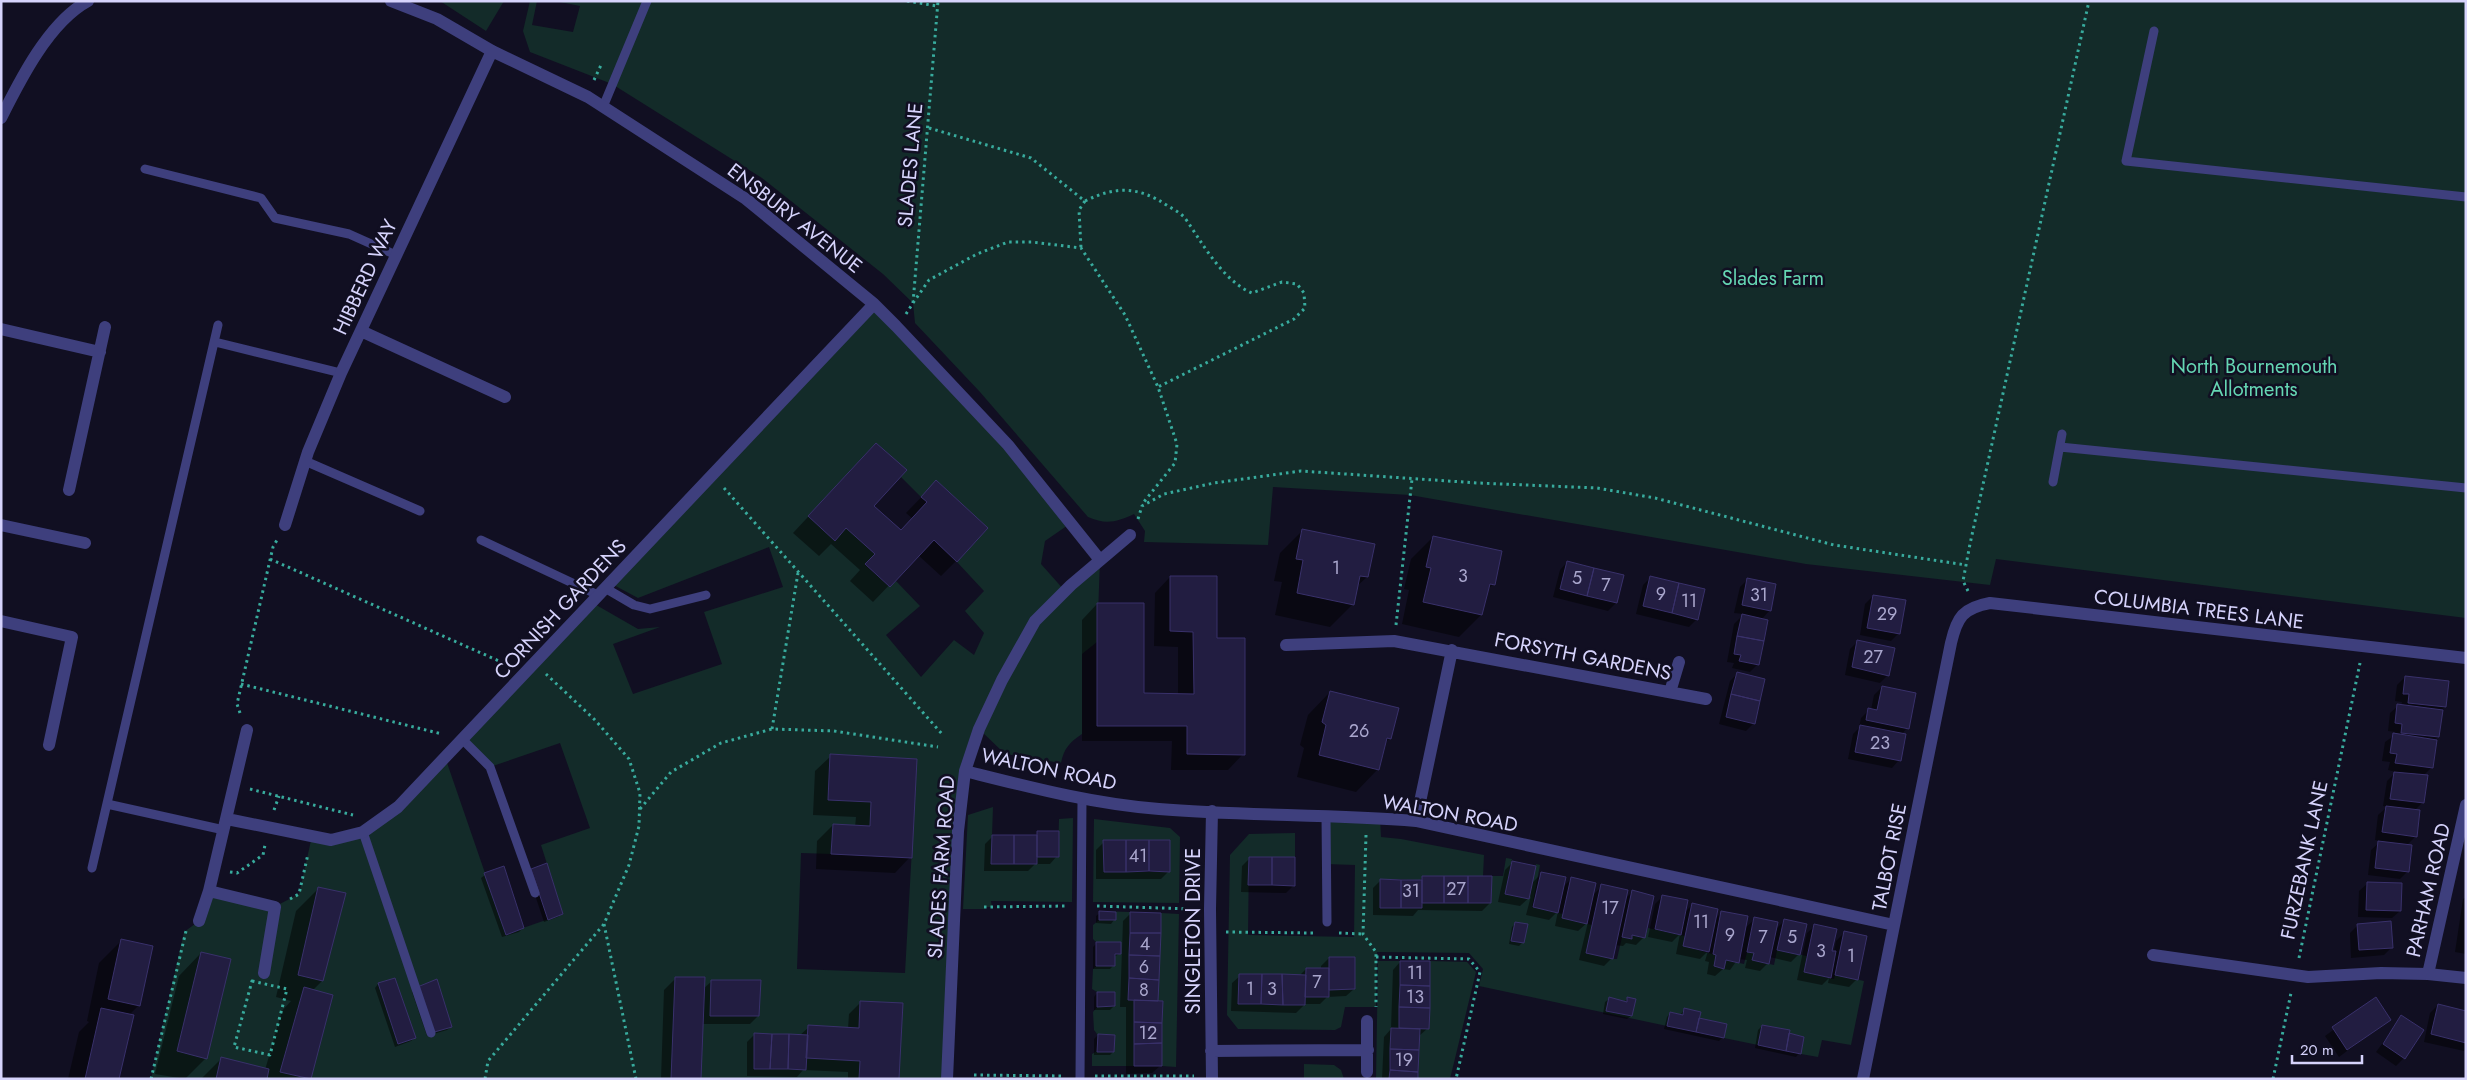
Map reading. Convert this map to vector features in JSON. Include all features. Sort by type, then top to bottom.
[{"type":"street","name":"ENSBURY AVENUE","points":[[391,1],[437,19],[492,51],[588,97],[746,199],[874,304],[896,326],[1008,445],[1100,560]]},
{"type":"street","points":[[1,118],[24,69],[57,28],[83,2]]},
{"type":"street","name":"HIBBERD WAY","points":[[285,525],[305,461],[341,373],[492,51]]},
{"type":"street","name":"CORNISH GARDENS","points":[[226,825],[331,840],[363,832],[398,807],[874,304]]},
{"type":"street","points":[[69,490],[105,327]]},
{"type":"street","points":[[1,329],[100,352]]},
{"type":"street","points":[[361,331],[505,397]]},
{"type":"street","points":[[1,525],[85,543]]},
{"type":"street","name":"SLADES FARM ROAD","points":[[947,1079],[958,832],[965,771],[979,729],[1002,680],[1036,621],[1100,560],[1130,535]]},
{"type":"street","name":"COLUMBIA TREES LANE","points":[[1976,605],[1990,602],[2466,658]]},
{"type":"street","name":"TALBOT RISE","points":[[1863,1079],[1951,642],[1956,624],[1965,611],[1976,605]]},
{"type":"street","points":[[1,621],[72,637],[49,745]]},
{"type":"street","name":"FORSYTH GARDENS","points":[[1286,645],[1394,640],[1706,699]]},
{"type":"street","points":[[1416,821],[1452,650]]},
{"type":"street","points":[[1670,692],[1679,662]]},
{"type":"street","points":[[199,921],[209,891],[226,825],[247,730]]},
{"type":"street","name":"WALTON ROAD","points":[[965,771],[1082,799],[1158,809],[1366,817],[1416,821],[1894,924]]},
{"type":"street","name":"PARHAM ROAD","points":[[2466,806],[2428,974],[2466,978]]},
{"type":"street","name":"SINGLETON DRIVE","points":[[1212,811],[1210,932],[1212,1079]]},
{"type":"street","points":[[209,891],[274,907],[264,973]]},
{"type":"street","points":[[2153,954],[2308,977],[2381,973],[2428,974]]},
{"type":"street","points":[[1367,1021],[1367,1072]]},
{"type":"street","points":[[1211,1051],[1368,1050]]},
{"type":"lane","points":[[603,107],[647,1]]},
{"type":"lane","points":[[2154,31],[2126,161],[2466,197]]},
{"type":"lane","points":[[145,169],[261,198],[275,218],[349,234],[396,255]]},
{"type":"lane","points":[[92,868],[218,325]]},
{"type":"lane","points":[[215,342],[341,373]]},
{"type":"lane","points":[[2053,482],[2062,434]]},
{"type":"lane","points":[[2060,447],[2466,488]]},
{"type":"lane","points":[[305,461],[420,511]]},
{"type":"lane","points":[[481,540],[634,605],[650,609],[706,595]]},
{"type":"lane","points":[[462,739],[490,767],[535,894]]},
{"type":"lane","points":[[1080,1079],[1082,799]]},
{"type":"lane","points":[[107,804],[226,825]]},
{"type":"lane","points":[[1326,816],[1327,922]]},
{"type":"lane","points":[[363,832],[430,1033]]},
{"type":"path","points":[[908,1],[938,6]]},
{"type":"path","name":"SLADES LANE","points":[[913,303],[929,128],[938,1]]},
{"type":"path","points":[[1976,605],[1963,581],[2089,1]]},
{"type":"path","points":[[929,128],[1031,158],[1085,202]]},
{"type":"path","points":[[1130,535],[1138,521],[1142,506],[1175,464],[1177,444],[1158,387],[1125,315],[1081,248],[1079,210],[1085,202],[1103,192],[1118,190],[1138,191],[1160,201],[1183,216],[1206,250],[1239,288],[1252,293],[1282,282],[1296,284],[1304,293],[1305,308],[1294,319],[1158,387]]},
{"type":"path","points":[[896,326],[930,280],[977,254],[1008,242],[1032,242],[1081,248]]},
{"type":"path","points":[[1142,506],[1164,494],[1268,474],[1301,471],[1412,479],[1597,488],[1655,498],[1834,546],[1966,565]]},
{"type":"path","points":[[712,474],[942,734]]},
{"type":"path","points":[[1394,640],[1412,479]]},
{"type":"path","points":[[247,730],[237,704],[273,547],[285,525]]},
{"type":"path","points":[[270,559],[525,673]]},
{"type":"path","points":[[772,729],[798,573]]},
{"type":"path","name":"FURZEBANK LANE","points":[[2273,1079],[2363,647]]},
{"type":"path","points":[[485,1079],[488,1062],[604,924],[629,865],[639,826],[640,793],[629,759],[595,720],[534,663]]},
{"type":"path","points":[[241,684],[462,739]]},
{"type":"path","points":[[639,809],[671,772],[721,742],[772,729],[834,731],[938,747]]},
{"type":"path","points":[[235,785],[378,821]]},
{"type":"path","points":[[1366,817],[1363,934],[1376,952],[1376,1014],[1367,1021]]},
{"type":"path","points":[[274,907],[299,894],[312,836]]},
{"type":"path","points":[[151,1079],[184,932],[199,921]]},
{"type":"path","points":[[604,924],[636,1079]]},
{"type":"path","points":[[1210,932],[1325,933]]},
{"type":"path","points":[[1334,933],[1363,934]]},
{"type":"path","points":[[1376,957],[1470,959],[1480,972],[1456,1079]]},
{"type":"path","points":[[252,981],[287,989],[270,1055],[234,1047],[252,981]]},
{"type":"green space","points":[[440,1],[504,1],[486,31]]},
{"type":"green space","name":"Slades Farm","points":[[530,1],[537,1],[532,25],[573,32],[580,6],[555,1],[2466,1],[2466,618],[1996,559],[1990,585],[1806,564],[1410,495],[1273,487],[1268,545],[1144,542],[1145,531],[1134,514],[1111,522],[1088,517],[980,392],[915,323],[913,303],[883,274],[762,178],[612,84],[530,52],[523,31]]},
{"type":"green space","points":[[874,304],[1071,523],[1045,541],[1041,564],[1065,591],[1100,560],[1097,642],[1082,654],[1082,734],[1068,746],[1061,763],[1005,754],[979,729],[965,771],[947,1079],[151,1079],[184,932],[199,921],[209,891],[274,907],[299,894],[312,836],[363,832],[445,757],[506,934],[563,914],[541,845],[590,828],[560,743],[490,767],[462,739],[591,602],[638,629],[660,627],[613,644],[633,694],[722,664],[704,612],[783,587],[769,547],[638,598],[610,583]],"holes":[[[876,443],[906,470],[901,477],[921,497],[937,481],[988,528],[957,562],[984,591],[965,611],[984,633],[974,655],[954,640],[921,677],[886,635],[920,606],[896,581],[890,587],[865,565],[875,554],[846,528],[835,541],[808,516]],[[830,754],[917,759],[905,973],[797,969],[801,853],[831,854],[833,824],[870,826],[871,802],[828,800]]]},
{"type":"green space","points":[[993,807],[991,864],[1037,864],[1037,857],[1058,857],[1059,819],[1073,818],[1072,902],[991,901],[992,907],[963,909],[968,815]]},
{"type":"green space","points":[[1326,816],[1380,818],[1381,837],[1484,855],[1483,876],[1423,876],[1422,880],[1381,879],[1380,908],[1422,908],[1422,903],[1491,903],[1492,876],[1503,876],[1506,858],[1512,859],[1505,894],[1529,899],[1536,864],[1540,865],[1532,907],[1563,914],[1562,918],[1592,925],[1613,959],[1617,959],[1622,937],[1631,939],[1632,935],[1645,937],[1648,928],[1685,936],[1683,946],[1716,955],[1714,966],[1724,969],[1726,960],[1744,964],[1747,952],[1754,953],[1752,960],[1774,965],[1777,950],[1807,956],[1804,972],[1834,979],[1835,975],[1864,981],[1851,1045],[1822,1040],[1818,1057],[1801,1054],[1804,1037],[1789,1033],[1789,1030],[1762,1025],[1758,1045],[1724,1038],[1727,1024],[1699,1018],[1684,1008],[1683,1015],[1670,1012],[1667,1026],[1479,986],[1483,969],[1469,953],[1377,952],[1376,1007],[1345,1007],[1341,1027],[1335,1030],[1238,1029],[1227,1015],[1230,855],[1249,834],[1295,833],[1295,857],[1249,857],[1248,935],[1354,937],[1355,865],[1326,864]],"holes":[[[1329,957],[1354,957],[1329,990],[1329,997],[1305,997],[1305,1005],[1238,1004],[1239,975],[1306,975],[1306,968],[1329,968]]]},
{"type":"green space","points":[[1094,819],[1170,828],[1180,837],[1179,903],[1093,902]],"holes":[[[1170,840],[1170,872],[1104,872],[1103,841]]]},
{"type":"green space","points":[[1099,911],[1130,912],[1128,999],[1134,1000],[1134,1066],[1092,1066],[1092,1054],[1097,1051],[1097,1034],[1094,1030],[1093,1012],[1097,1007],[1097,992],[1092,989],[1093,969],[1096,966],[1096,942],[1093,939],[1093,925],[1099,920]]},
{"type":"green space","points":[[1161,913],[1179,914],[1176,1067],[1162,1066],[1162,1002],[1158,1001]]},
{"type":"green space","points":[[1378,961],[1400,961],[1399,1028],[1391,1028],[1389,1079],[1376,1079]]},
{"type":"green space","points":[[1430,961],[1467,962],[1476,972],[1450,1079],[1418,1079],[1420,1029],[1429,1028]]},
{"type":"green space","points":[[1304,1064],[1334,1065],[1341,1070],[1344,1079],[1304,1079]]},
{"type":"building","points":[[876,443],[907,470],[874,506],[901,530],[927,502],[921,497],[936,480],[988,528],[957,562],[934,540],[890,587],[865,564],[875,554],[846,528],[835,541],[808,516]]},
{"type":"building","points":[[1302,529],[1375,544],[1368,577],[1360,576],[1354,605],[1297,593],[1303,560],[1296,559]]},
{"type":"building","points":[[1433,536],[1502,551],[1495,585],[1490,584],[1482,615],[1423,602],[1431,568],[1426,567]]},
{"type":"building","points":[[1567,561],[1594,568],[1587,596],[1560,589]]},
{"type":"building","points":[[1594,568],[1624,575],[1617,603],[1587,596]]},
{"type":"building","points":[[1170,576],[1217,576],[1217,638],[1245,638],[1245,755],[1187,754],[1187,726],[1097,726],[1097,603],[1144,603],[1144,693],[1194,694],[1193,632],[1170,631]]},
{"type":"building","points":[[1650,576],[1679,583],[1672,613],[1643,606]]},
{"type":"building","points":[[1747,578],[1776,584],[1771,611],[1742,605]]},
{"type":"building","points":[[1679,583],[1705,589],[1698,620],[1672,613]]},
{"type":"building","points":[[1873,595],[1906,600],[1900,634],[1867,628]]},
{"type":"building","points":[[1742,614],[1768,620],[1764,641],[1737,636]]},
{"type":"building","points":[[1737,636],[1764,641],[1759,665],[1739,661],[1741,655],[1734,654]]},
{"type":"building","points":[[1857,640],[1895,648],[1889,676],[1852,667]]},
{"type":"building","points":[[1737,672],[1765,679],[1760,701],[1731,694]]},
{"type":"building","points":[[2405,676],[2449,681],[2446,707],[2408,703],[2409,694],[2403,694]]},
{"type":"building","points":[[1882,686],[1916,693],[1909,729],[1866,720],[1868,708],[1877,710]]},
{"type":"building","points":[[1330,691],[1399,708],[1391,739],[1387,738],[1379,770],[1319,755],[1326,725],[1322,722]]},
{"type":"building","points":[[1731,694],[1760,701],[1755,724],[1726,717]]},
{"type":"building","points":[[2397,704],[2443,710],[2439,737],[2401,733],[2402,724],[2395,723]]},
{"type":"building","points":[[1860,725],[1906,734],[1901,761],[1855,752]]},
{"type":"building","points":[[2393,733],[2437,740],[2433,768],[2395,763],[2397,754],[2390,753]]},
{"type":"building","points":[[830,754],[917,759],[912,858],[831,854],[833,824],[870,826],[871,802],[828,800]]},
{"type":"building","points":[[2394,772],[2428,775],[2424,803],[2390,799]]},
{"type":"building","points":[[2386,806],[2420,810],[2417,837],[2382,832]]},
{"type":"building","points":[[1037,831],[1059,831],[1059,857],[1037,857]]},
{"type":"building","points":[[992,835],[1014,835],[1014,864],[991,864]]},
{"type":"building","points":[[1014,835],[1037,835],[1037,864],[1014,864]]},
{"type":"building","points":[[1103,840],[1126,840],[1126,872],[1104,872]]},
{"type":"building","points":[[1126,840],[1149,840],[1149,871],[1126,872]]},
{"type":"building","points":[[1149,840],[1170,840],[1170,872],[1149,871]]},
{"type":"building","points":[[2378,841],[2412,845],[2409,872],[2375,868]]},
{"type":"building","points":[[1249,857],[1272,857],[1272,885],[1248,885]]},
{"type":"building","points":[[1272,857],[1295,857],[1295,886],[1272,885]]},
{"type":"building","points":[[1512,861],[1536,866],[1529,899],[1505,894]]},
{"type":"building","points":[[547,863],[563,914],[548,920],[531,869]]},
{"type":"building","points":[[504,866],[524,928],[506,935],[484,873]]},
{"type":"building","points":[[1541,872],[1566,877],[1558,913],[1533,907]]},
{"type":"building","points":[[1422,876],[1444,876],[1444,903],[1422,903]]},
{"type":"building","points":[[1444,876],[1468,876],[1468,903],[1444,903]]},
{"type":"building","points":[[1468,876],[1492,876],[1491,903],[1468,903]]},
{"type":"building","points":[[1571,877],[1596,883],[1587,924],[1562,918]]},
{"type":"building","points":[[1380,879],[1401,880],[1401,908],[1380,908]]},
{"type":"building","points":[[1401,880],[1422,880],[1422,908],[1401,908]]},
{"type":"building","points":[[2367,882],[2402,883],[2401,911],[2366,910]]},
{"type":"building","points":[[1601,884],[1628,890],[1613,959],[1586,953]]},
{"type":"building","points":[[318,887],[346,893],[323,981],[298,975]]},
{"type":"building","points":[[1632,890],[1654,896],[1645,938],[1632,935],[1632,939],[1622,937]]},
{"type":"building","points":[[1662,895],[1688,900],[1681,935],[1655,929]]},
{"type":"building","points":[[1692,903],[1718,909],[1709,952],[1683,946]]},
{"type":"building","points":[[1099,911],[1116,912],[1116,920],[1099,920]]},
{"type":"building","points":[[1721,911],[1748,916],[1739,963],[1726,960],[1724,969],[1714,966],[1716,955],[1713,954]]},
{"type":"building","points":[[1130,912],[1161,913],[1161,933],[1130,933]]},
{"type":"building","points":[[1754,917],[1778,922],[1769,964],[1752,960],[1754,953],[1747,952]]},
{"type":"building","points":[[1784,919],[1807,924],[1800,955],[1777,950]]},
{"type":"building","points":[[2391,921],[2393,948],[2359,950],[2357,924]]},
{"type":"building","points":[[1515,922],[1528,924],[1524,943],[1511,941]]},
{"type":"building","points":[[1814,924],[1837,929],[1832,951],[1836,951],[1831,978],[1804,972]]},
{"type":"building","points":[[1844,931],[1867,936],[1858,980],[1835,975]]},
{"type":"building","points":[[1130,933],[1161,933],[1160,956],[1129,955]]},
{"type":"building","points":[[121,939],[153,946],[140,1006],[108,999]]},
{"type":"building","points":[[1096,942],[1121,942],[1121,954],[1115,954],[1115,966],[1096,966]]},
{"type":"building","points":[[201,952],[231,959],[207,1059],[177,1051]]},
{"type":"building","points":[[1129,955],[1160,956],[1159,980],[1129,978]]},
{"type":"building","points":[[1329,957],[1355,957],[1355,989],[1329,990]]},
{"type":"building","points":[[1400,961],[1430,961],[1430,986],[1400,985]]},
{"type":"building","points":[[1306,968],[1329,968],[1329,997],[1305,997]]},
{"type":"building","points":[[1239,974],[1262,974],[1261,1004],[1238,1004]]},
{"type":"building","points":[[1262,974],[1282,974],[1283,1005],[1261,1004]]},
{"type":"building","points":[[1282,974],[1306,975],[1305,1005],[1283,1005]]},
{"type":"building","points":[[675,977],[705,977],[701,1079],[671,1079]]},
{"type":"building","points":[[395,978],[416,1038],[398,1044],[378,983]]},
{"type":"building","points":[[1129,978],[1159,980],[1158,1001],[1128,1000]]},
{"type":"building","points":[[437,979],[452,1027],[431,1033],[415,988]]},
{"type":"building","points":[[711,980],[761,980],[759,1016],[710,1016]]},
{"type":"building","points":[[1400,985],[1430,986],[1430,1008],[1399,1007]]},
{"type":"building","points":[[304,987],[333,995],[311,1079],[280,1072]]},
{"type":"building","points":[[1097,992],[1115,992],[1115,1006],[1097,1007]]},
{"type":"building","points":[[1609,997],[1627,1002],[1627,997],[1636,999],[1632,1016],[1606,1011]]},
{"type":"building","points":[[2376,997],[2391,1020],[2347,1050],[2332,1027]]},
{"type":"building","points":[[1134,1000],[1163,1001],[1162,1023],[1134,1022]]},
{"type":"building","points":[[860,1001],[903,1003],[899,1079],[859,1079],[860,1061],[806,1058],[808,1025],[859,1028]]},
{"type":"building","points":[[2438,1004],[2466,1011],[2466,1043],[2431,1034]]},
{"type":"building","points":[[1399,1007],[1430,1008],[1429,1029],[1399,1028]]},
{"type":"building","points":[[101,1008],[134,1015],[119,1079],[85,1079]]},
{"type":"building","points":[[1684,1008],[1701,1012],[1696,1032],[1667,1026],[1670,1012],[1683,1015]]},
{"type":"building","points":[[2401,1015],[2424,1030],[2405,1059],[2383,1044]]},
{"type":"building","points":[[1699,1018],[1727,1024],[1724,1038],[1696,1032]]},
{"type":"building","points":[[1134,1022],[1162,1023],[1162,1043],[1134,1044]]},
{"type":"building","points":[[1762,1025],[1790,1030],[1786,1051],[1758,1045]]},
{"type":"building","points":[[1391,1028],[1420,1029],[1419,1050],[1390,1049]]},
{"type":"building","points":[[754,1033],[772,1034],[770,1069],[754,1069]]},
{"type":"building","points":[[1789,1033],[1804,1037],[1801,1054],[1786,1051]]},
{"type":"building","points":[[772,1034],[789,1034],[788,1069],[770,1069]]},
{"type":"building","points":[[789,1034],[808,1035],[806,1070],[788,1069]]},
{"type":"building","points":[[1098,1034],[1115,1035],[1114,1052],[1097,1052]]},
{"type":"building","points":[[1162,1043],[1162,1066],[1134,1066],[1134,1044]]},
{"type":"building","points":[[1390,1049],[1419,1050],[1418,1072],[1390,1070]]},
{"type":"building","points":[[221,1057],[269,1069],[267,1079],[216,1079]]},
{"type":"building","points":[[1390,1070],[1418,1072],[1418,1079],[1389,1079]]},
{"type":"park label","name":"North Bournemouth Allotments","points":[[2254,378]]}]
